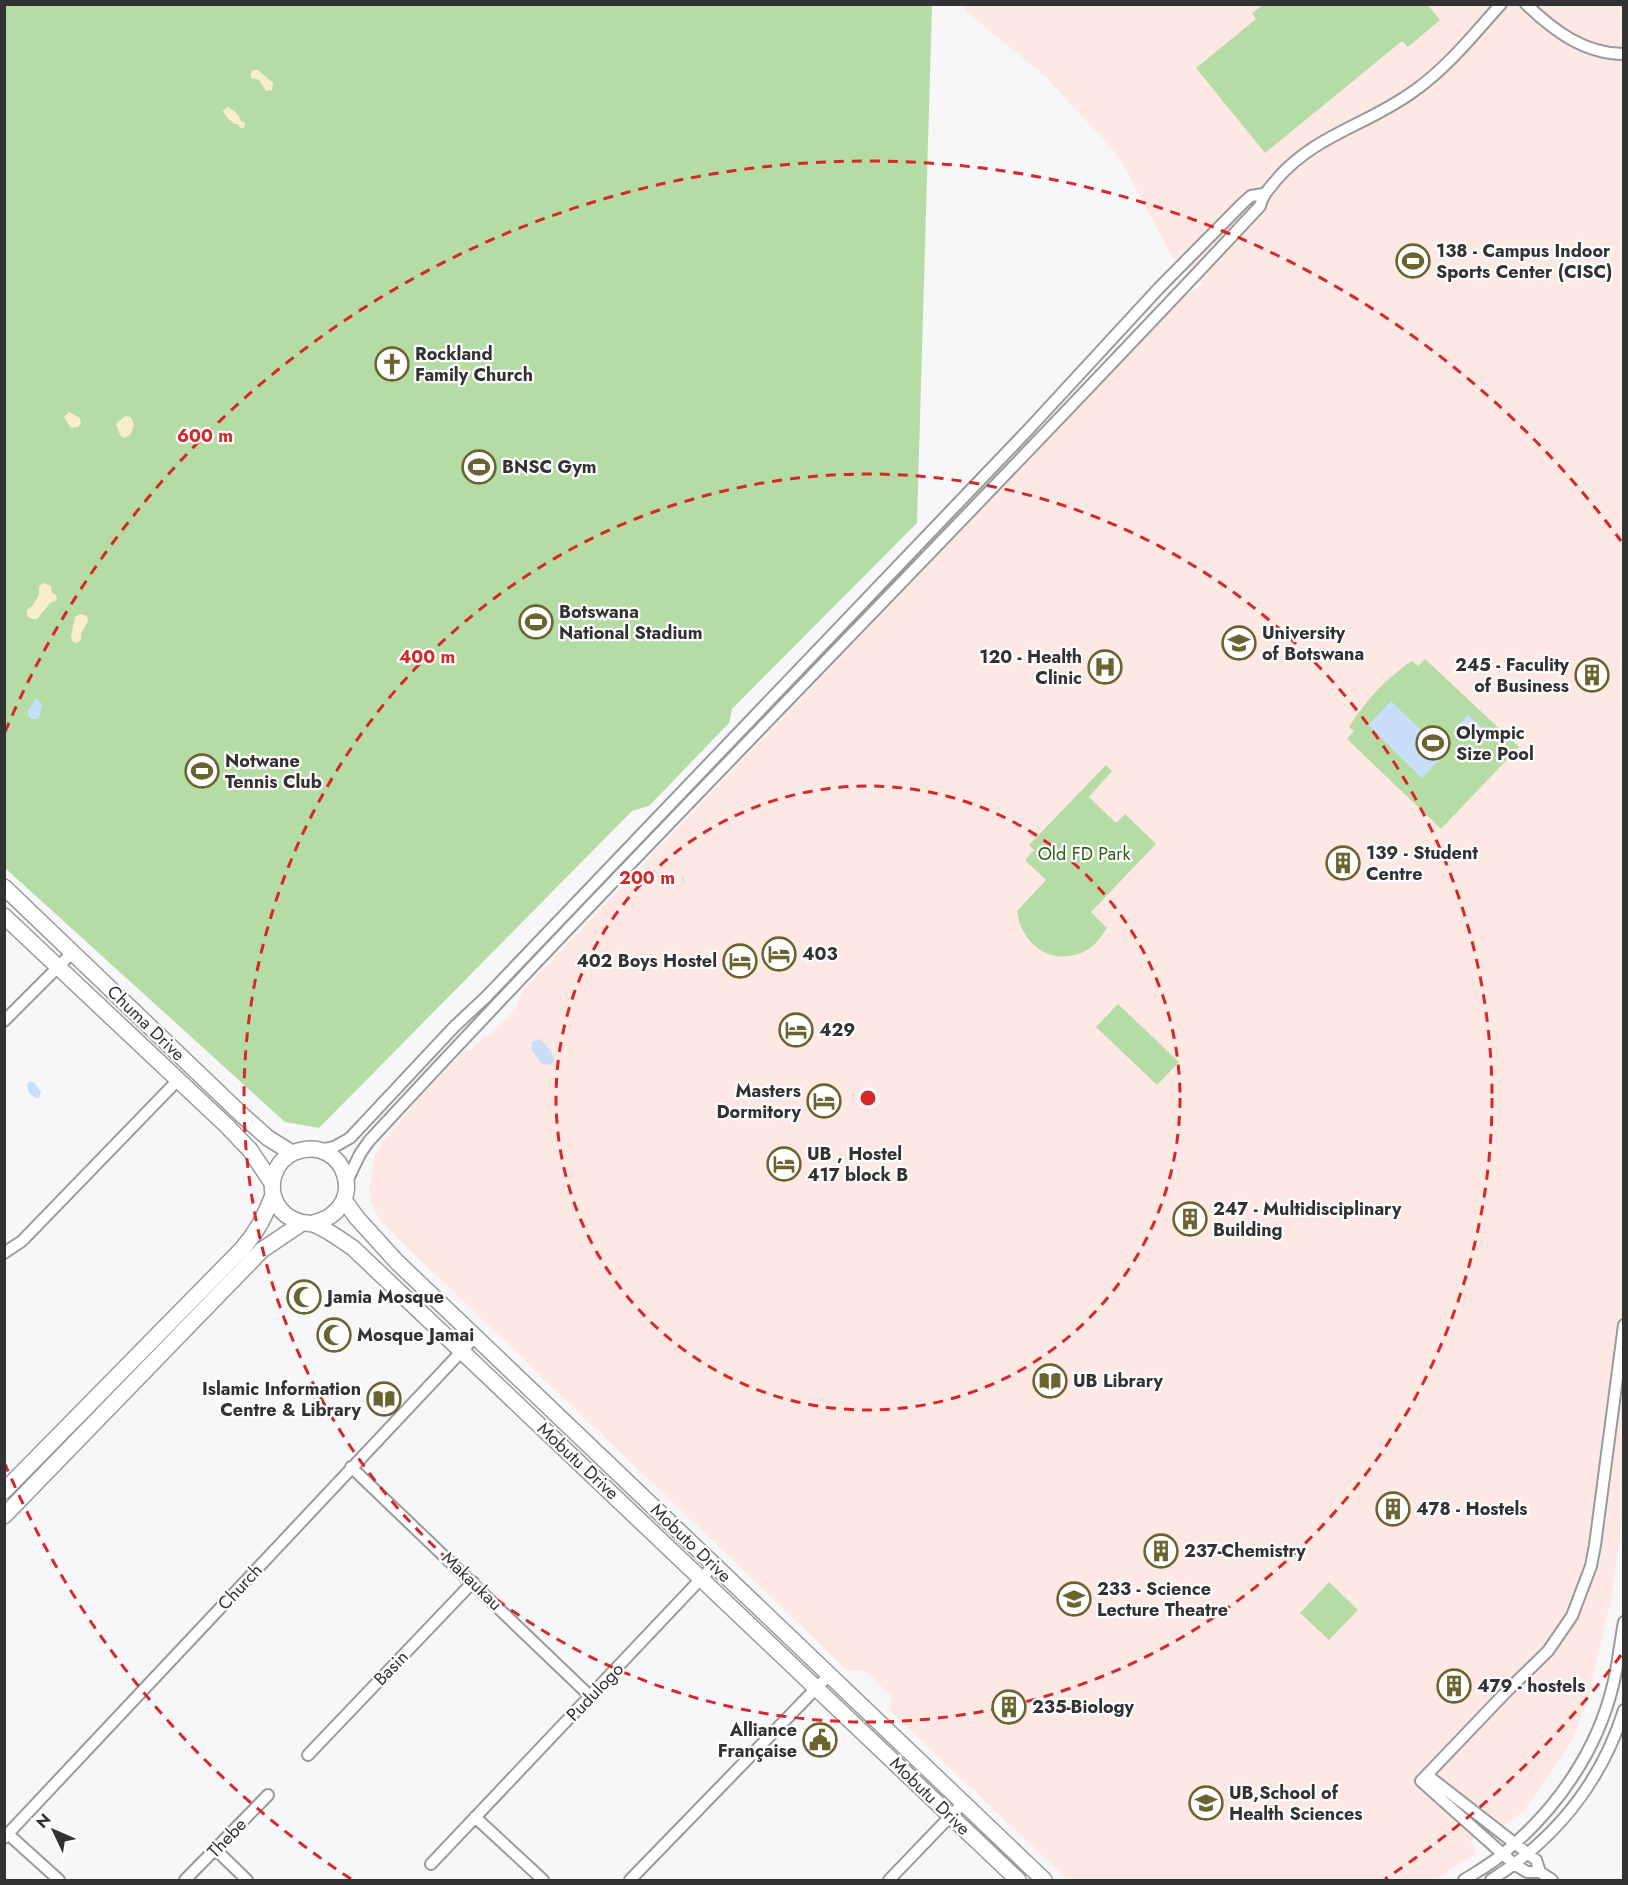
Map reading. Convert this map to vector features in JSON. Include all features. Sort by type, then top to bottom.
[{"type":"main road","name":"Chuma Drive","points":[[4,887],[242,1115],[268,1138],[292,1153]]},
{"type":"main road","name":"Chuma Drive","points":[[4,916],[250,1150],[273,1189]]},
{"type":"main road","points":[[4,1491],[255,1234],[263,1221],[273,1189],[275,1171],[282,1161],[292,1153],[306,1149],[320,1150],[338,1161],[344,1171],[346,1181],[344,1200],[332,1216],[307,1223],[262,1250],[5,1515]]},
{"type":"main road","points":[[273,1189],[277,1205],[283,1213],[307,1223]]},
{"type":"main road","name":"Mobuto Drive","points":[[344,1200],[385,1249],[475,1337],[1044,1881]]},
{"type":"main road","name":"Mobutu Drive","points":[[307,1223],[353,1248],[1018,1881]]},
{"type":"main road","points":[[838,1708],[850,1695]]},
{"type":"street","points":[[346,1181],[369,1142],[465,1038],[1038,441],[1260,206],[1263,194],[1290,165],[1308,149],[1395,104],[1429,80],[1501,4]]},
{"type":"street","points":[[1526,4],[1546,24],[1570,40],[1592,50],[1623,54]]},
{"type":"street","points":[[320,1150],[334,1147],[350,1138],[1028,430],[1159,288],[1244,202],[1251,196],[1263,194]]},
{"type":"street","points":[[1159,288],[1171,299]]},
{"type":"street","points":[[1028,430],[1038,441]]},
{"type":"street","points":[[4,1021],[72,953]]},
{"type":"street","points":[[4,1253],[22,1241],[177,1081]]},
{"type":"street","points":[[1424,1778],[1548,1651],[1572,1616],[1591,1566],[1595,1545],[1623,1325]]},
{"type":"street","name":"Church","points":[[6,1836],[475,1337]]},
{"type":"street","name":"Makaukau","points":[[351,1467],[591,1697]]},
{"type":"street","name":"Pudulogo","points":[[431,1864],[714,1565]]},
{"type":"street","name":"Basin","points":[[308,1755],[473,1582]]},
{"type":"street","points":[[1464,1881],[1515,1844],[1555,1802],[1570,1781],[1597,1736],[1613,1685],[1623,1622]]},
{"type":"street","points":[[630,1881],[829,1675]]},
{"type":"street","points":[[1491,1881],[1554,1830],[1589,1786],[1615,1738],[1623,1710]]},
{"type":"street","points":[[1424,1778],[1537,1861],[1540,1872]]},
{"type":"street","points":[[1424,1778],[1514,1864],[1527,1872],[1540,1872],[1552,1881]]},
{"type":"street","name":"Thebe","points":[[185,1881],[268,1795]]},
{"type":"street","points":[[889,1881],[963,1803]]},
{"type":"street","points":[[475,1817],[543,1881]]},
{"type":"street","points":[[6,1836],[59,1881]]},
{"type":"street","points":[[216,1850],[247,1881]]},
{"type":"shaded area","name":"University of Botswana","points":[[965,5],[1623,5],[1624,1505],[1612,1595],[1587,1703],[1571,1743],[1525,1810],[1498,1830],[1471,1841],[1475,1854],[1435,1880],[1068,1880],[890,1711],[891,1696],[870,1675],[863,1671],[848,1671],[387,1228],[371,1203],[369,1189],[374,1157],[418,1099],[465,1050],[470,1051],[485,1035],[487,1037],[517,1006],[523,990],[1184,297],[1203,284],[1172,256],[1118,156],[1045,76],[965,11]]},
{"type":"green space","points":[[5,5],[932,5],[917,523],[732,709],[729,723],[649,806],[632,811],[319,1128],[285,1122],[5,868]]},
{"type":"green space","points":[[1263,5],[1428,5],[1440,20],[1408,47],[1402,41],[1265,153],[1196,68],[1256,19],[1252,13]]},
{"type":"green space","name":"Olympic Size Pool","points":[[1425,659],[1519,747],[1441,829],[1347,739],[1354,731],[1349,727],[1377,690],[1412,661],[1418,666]]},
{"type":"green space","name":"Old FD Park","points":[[1106,765],[1112,771],[1089,797],[1116,823],[1125,814],[1156,844],[1091,912],[1107,928],[1095,944],[1073,956],[1050,955],[1040,950],[1025,934],[1017,911],[1046,880],[1025,860],[1034,850],[1029,845]]},
{"type":"green space","points":[[1118,1004],[1179,1062],[1157,1085],[1096,1027]]},
{"type":"green space","points":[[1329,1582],[1358,1610],[1329,1640],[1300,1613]]},
{"type":"sand","points":[[258,70],[273,83],[272,90],[266,91],[259,80],[251,78],[251,72]]},
{"type":"sand","points":[[227,107],[236,112],[241,121],[245,122],[244,128],[234,124],[226,116],[223,111]]},
{"type":"sand","points":[[69,412],[80,418],[81,423],[78,427],[71,428],[64,417]]},
{"type":"sand","points":[[125,416],[131,417],[134,425],[131,434],[125,438],[120,435],[116,424]]},
{"type":"sand","points":[[43,583],[51,586],[52,593],[56,595],[57,600],[50,603],[37,619],[32,619],[27,616],[27,610],[39,595],[39,587]]},
{"type":"sand","points":[[80,614],[87,616],[88,621],[81,634],[81,640],[76,643],[71,637],[75,617]]},
{"type":"water","points":[[36,698],[42,704],[40,715],[37,719],[32,719],[28,716],[28,711]]},
{"type":"water","points":[[1391,701],[1445,754],[1422,778],[1368,725]]},
{"type":"water","points":[[1468,715],[1484,730],[1473,741],[1457,726]]},
{"type":"water","points":[[538,1039],[546,1045],[552,1055],[554,1061],[550,1065],[542,1064],[531,1050],[532,1042]]},
{"type":"water","points":[[29,1082],[34,1082],[41,1092],[39,1098],[29,1093],[27,1085]]},
{"type":"place","name":"138 - Campus Indoor Sports Center (CISC)","points":[[1413,261]]},
{"type":"place","name":"Rockland Family Church","points":[[392,364]]},
{"type":"place","name":"BNSC Gym","points":[[479,467]]},
{"type":"place","name":"Botswana National Stadium","points":[[536,622]]},
{"type":"place","name":"University of Botswana","points":[[1239,643]]},
{"type":"place","name":"120 - Health Clinic","points":[[1105,667]]},
{"type":"place","name":"245 - Faculity of Business","points":[[1592,675]]},
{"type":"place","name":"Olympic Size Pool","points":[[1433,743]]},
{"type":"place","name":"Notwane Tennis Club","points":[[202,771]]},
{"type":"place","name":"139 - Student Centre","points":[[1343,863]]},
{"type":"place","name":"403","points":[[779,954]]},
{"type":"place","name":"402 Boys Hostel","points":[[740,961]]},
{"type":"place","name":"429","points":[[796,1030]]},
{"type":"place","name":"Masters Dormitory","points":[[824,1101]]},
{"type":"place","name":"UB , Hostel 417 block B","points":[[784,1164]]},
{"type":"place","name":"247 - Multidisciplinary Building","points":[[1190,1219]]},
{"type":"place","name":"Jamia Mosque","points":[[304,1297]]},
{"type":"place","name":"Mosque Jamai","points":[[334,1335]]},
{"type":"place","name":"UB Library","points":[[1050,1381]]},
{"type":"place","name":"Islamic Information Centre & Library","points":[[384,1399]]},
{"type":"place","name":"478 - Hostels","points":[[1393,1509]]},
{"type":"place","name":"237-Chemistry","points":[[1161,1551]]},
{"type":"place","name":"233 - Science Lecture Theatre","points":[[1074,1599]]},
{"type":"place","name":"479 - hostels","points":[[1454,1686]]},
{"type":"place","name":"235-Biology","points":[[1009,1707]]},
{"type":"place","name":"Alliance Française","points":[[820,1740]]},
{"type":"place","name":"UB,School of Health Sciences","points":[[1206,1803]]}]
